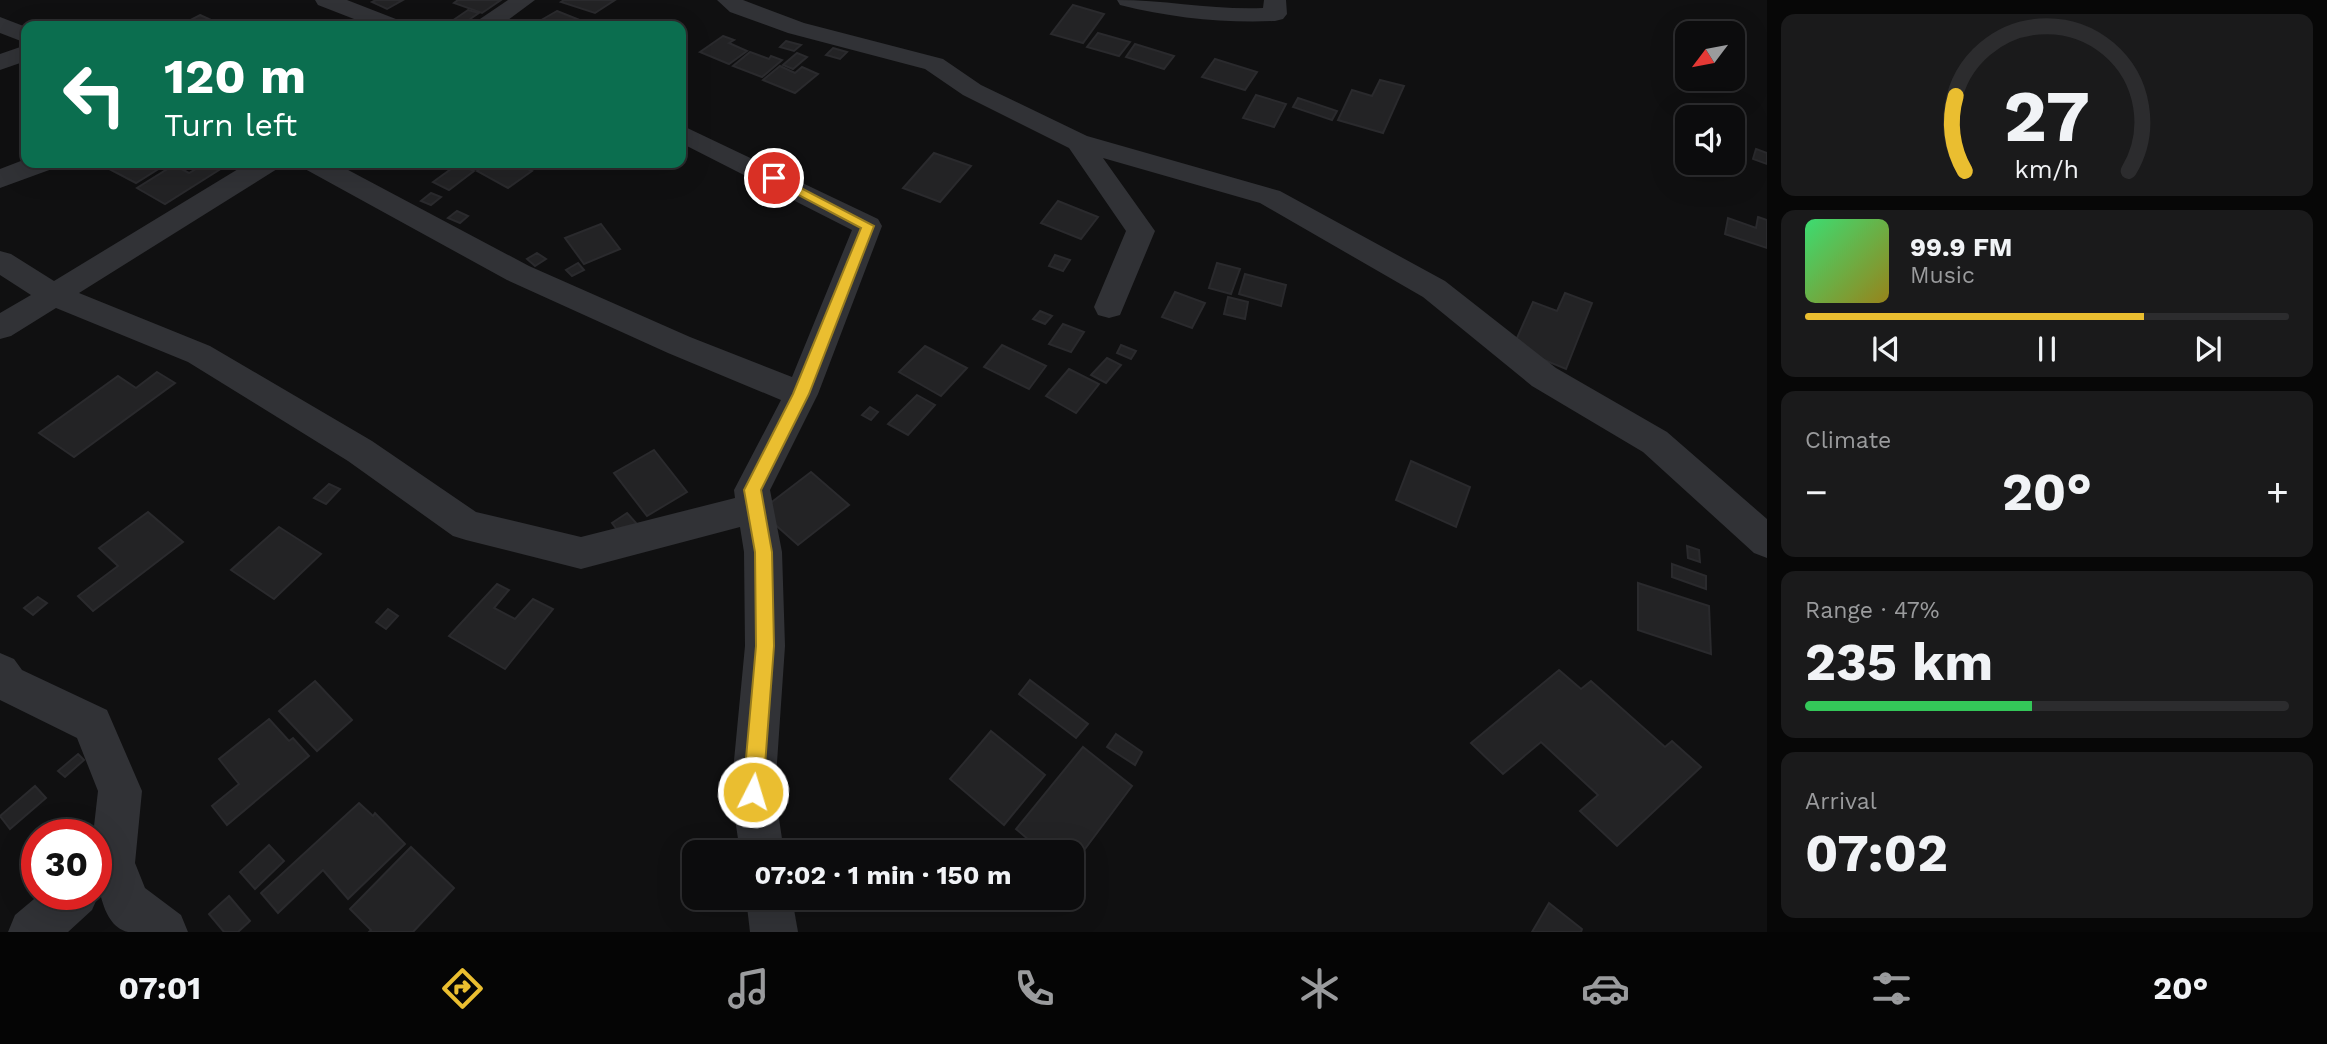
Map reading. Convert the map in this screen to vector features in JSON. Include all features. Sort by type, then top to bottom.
[{"type":"street","points":[[326,0],[380,21]]},
{"type":"street","points":[[492,21],[524,0]]},
{"type":"street","points":[[728,0],[738,7],[796,28],[854,46],[934,64],[972,90],[1078,142],[1270,197],[1434,289],[1544,377],[1655,442],[1767,542]]},
{"type":"street","points":[[1128,0],[1154,8],[1222,17],[1275,14],[1275,0]]},
{"type":"street","points":[[0,24],[21,34]]},
{"type":"street","points":[[0,63],[21,54]]},
{"type":"street","points":[[686,135],[868,226],[801,394],[752,490],[764,552],[765,646],[753,792],[760,840]]},
{"type":"street","points":[[1078,142],[1141,231],[1109,307]]},
{"type":"street","points":[[0,179],[29,168]]},
{"type":"street","points":[[0,328],[259,168]]},
{"type":"street","points":[[324,168],[518,273],[679,345],[801,394]]},
{"type":"street","points":[[0,261],[54,295],[199,354],[360,451],[466,525],[581,553],[755,508]]},
{"type":"street","points":[[0,672],[8,683],[92,724],[120,791],[112,830]]},
{"type":"street","points":[[112,881],[128,904],[164,932]]},
{"type":"street","points":[[32,932],[57,910]]},
{"type":"street","points":[[771,910],[774,932]]},
{"type":"building","points":[[403,0],[387,9],[372,2]]},
{"type":"building","points":[[458,0],[501,0],[482,13],[454,3]]},
{"type":"building","points":[[615,0],[595,13],[561,2]]},
{"type":"building","points":[[1073,5],[1104,14],[1083,43],[1051,34]]},
{"type":"building","points":[[468,10],[479,13],[467,21],[452,21]]},
{"type":"building","points":[[557,11],[582,21],[540,21]]},
{"type":"building","points":[[200,15],[213,21],[189,21]]},
{"type":"building","points":[[1098,33],[1130,42],[1119,56],[1087,47]]},
{"type":"building","points":[[723,36],[734,40],[729,43],[747,51],[729,64],[700,52]]},
{"type":"building","points":[[786,41],[801,45],[794,51],[780,47]]},
{"type":"building","points":[[1135,44],[1174,56],[1164,69],[1126,57]]},
{"type":"building","points":[[833,48],[847,52],[840,59],[826,55]]},
{"type":"building","points":[[750,52],[769,59],[771,56],[782,60],[762,77],[733,66]]},
{"type":"building","points":[[797,53],[807,57],[793,69],[783,65]]},
{"type":"building","points":[[1215,59],[1257,72],[1245,90],[1202,77]]},
{"type":"building","points":[[780,66],[795,73],[802,67],[818,74],[795,93],[763,80]]},
{"type":"building","points":[[1380,80],[1404,86],[1383,133],[1338,120],[1352,90],[1372,96]]},
{"type":"building","points":[[1256,95],[1286,104],[1274,127],[1243,118]]},
{"type":"building","points":[[1298,98],[1337,111],[1332,120],[1293,107]]},
{"type":"building","points":[[1756,149],[1767,153],[1767,164],[1753,159]]},
{"type":"building","points":[[934,153],[971,166],[940,202],[903,188]]},
{"type":"building","points":[[114,168],[160,168],[136,183],[111,170]]},
{"type":"building","points":[[169,168],[180,168],[189,173],[198,168],[222,168],[165,204],[137,188]]},
{"type":"building","points":[[452,168],[474,171],[449,190],[433,182]]},
{"type":"building","points":[[482,168],[526,168],[532,171],[508,188],[477,171]]},
{"type":"building","points":[[431,193],[441,197],[431,205],[421,201]]},
{"type":"building","points":[[1058,201],[1098,217],[1081,239],[1041,223]]},
{"type":"building","points":[[457,211],[468,216],[460,223],[448,218]]},
{"type":"building","points":[[1758,217],[1767,220],[1767,248],[1725,234],[1728,218],[1756,228]]},
{"type":"building","points":[[601,224],[620,249],[584,264],[565,238]]},
{"type":"building","points":[[537,253],[546,259],[535,266],[527,259]]},
{"type":"building","points":[[1055,255],[1070,260],[1063,271],[1049,266]]},
{"type":"building","points":[[578,263],[584,270],[572,276],[566,270]]},
{"type":"building","points":[[1217,263],[1240,269],[1231,294],[1209,288]]},
{"type":"building","points":[[1245,274],[1286,285],[1281,306],[1239,294]]},
{"type":"building","points":[[1175,292],[1205,303],[1192,328],[1162,317]]},
{"type":"building","points":[[1565,293],[1592,303],[1566,369],[1513,347],[1533,302],[1557,311]]},
{"type":"building","points":[[1228,297],[1248,302],[1245,319],[1224,314]]},
{"type":"building","points":[[1040,311],[1052,316],[1045,324],[1033,319]]},
{"type":"building","points":[[1063,324],[1084,332],[1071,352],[1049,344]]},
{"type":"building","points":[[1002,345],[1046,366],[1029,389],[984,367]]},
{"type":"building","points":[[1121,345],[1136,351],[1131,359],[1117,353]]},
{"type":"building","points":[[925,346],[967,368],[941,396],[899,372]]},
{"type":"building","points":[[1107,358],[1121,365],[1106,383],[1091,375]]},
{"type":"building","points":[[1069,369],[1099,384],[1076,413],[1046,396]]},
{"type":"building","points":[[157,372],[175,383],[74,457],[39,433],[118,376],[136,388]]},
{"type":"building","points":[[917,395],[935,405],[908,435],[888,424]]},
{"type":"building","points":[[870,407],[878,412],[871,420],[862,415]]},
{"type":"building","points":[[654,450],[687,492],[647,516],[614,473]]},
{"type":"building","points":[[1411,461],[1470,487],[1456,527],[1396,500]]},
{"type":"building","points":[[811,472],[849,505],[798,545],[760,511]]},
{"type":"building","points":[[329,484],[340,489],[326,504],[314,498]]},
{"type":"building","points":[[148,512],[183,542],[93,611],[78,596],[118,566],[99,548]]},
{"type":"building","points":[[627,513],[637,524],[621,535],[612,523]]},
{"type":"building","points":[[279,527],[321,554],[274,599],[231,570]]},
{"type":"building","points":[[1687,546],[1699,550],[1700,562],[1688,558]]},
{"type":"building","points":[[1672,564],[1706,576],[1706,589],[1672,577]]},
{"type":"building","points":[[1638,583],[1709,606],[1711,654],[1638,630]]},
{"type":"building","points":[[497,584],[509,590],[494,608],[515,619],[533,599],[553,609],[505,669],[449,636]]},
{"type":"building","points":[[38,597],[47,603],[33,615],[24,608]]},
{"type":"building","points":[[388,609],[398,616],[386,629],[376,622]]},
{"type":"building","points":[[1559,670],[1581,689],[1591,681],[1665,747],[1672,741],[1701,767],[1617,846],[1580,811],[1598,795],[1541,742],[1503,774],[1471,743]]},
{"type":"building","points":[[1030,680],[1088,724],[1076,738],[1019,694]]},
{"type":"building","points":[[315,681],[352,720],[317,751],[279,711]]},
{"type":"building","points":[[269,719],[289,741],[293,738],[309,756],[227,825],[212,806],[239,784],[219,759]]},
{"type":"building","points":[[991,731],[1045,775],[1004,825],[950,779]]},
{"type":"building","points":[[1116,734],[1142,752],[1135,765],[1107,747]]},
{"type":"building","points":[[1083,747],[1132,786],[1084,850],[1084,840],[1029,840],[1016,829]]},
{"type":"building","points":[[78,754],[84,760],[65,777],[58,771]]},
{"type":"building","points":[[35,786],[46,798],[10,829],[0,816]]},
{"type":"building","points":[[359,803],[373,816],[375,813],[405,844],[348,899],[323,870],[278,913],[261,893]]},
{"type":"building","points":[[269,845],[284,861],[255,889],[240,872]]},
{"type":"building","points":[[411,847],[454,888],[413,932],[369,932],[371,930],[350,909]]},
{"type":"building","points":[[229,896],[250,921],[238,932],[224,932],[209,914]]},
{"type":"building","points":[[1549,903],[1582,929],[1581,932],[1532,932]]},
{"type":"route","points":[[753,792],[765,646],[764,552],[752,490],[801,394],[868,226],[774,178]]}]
